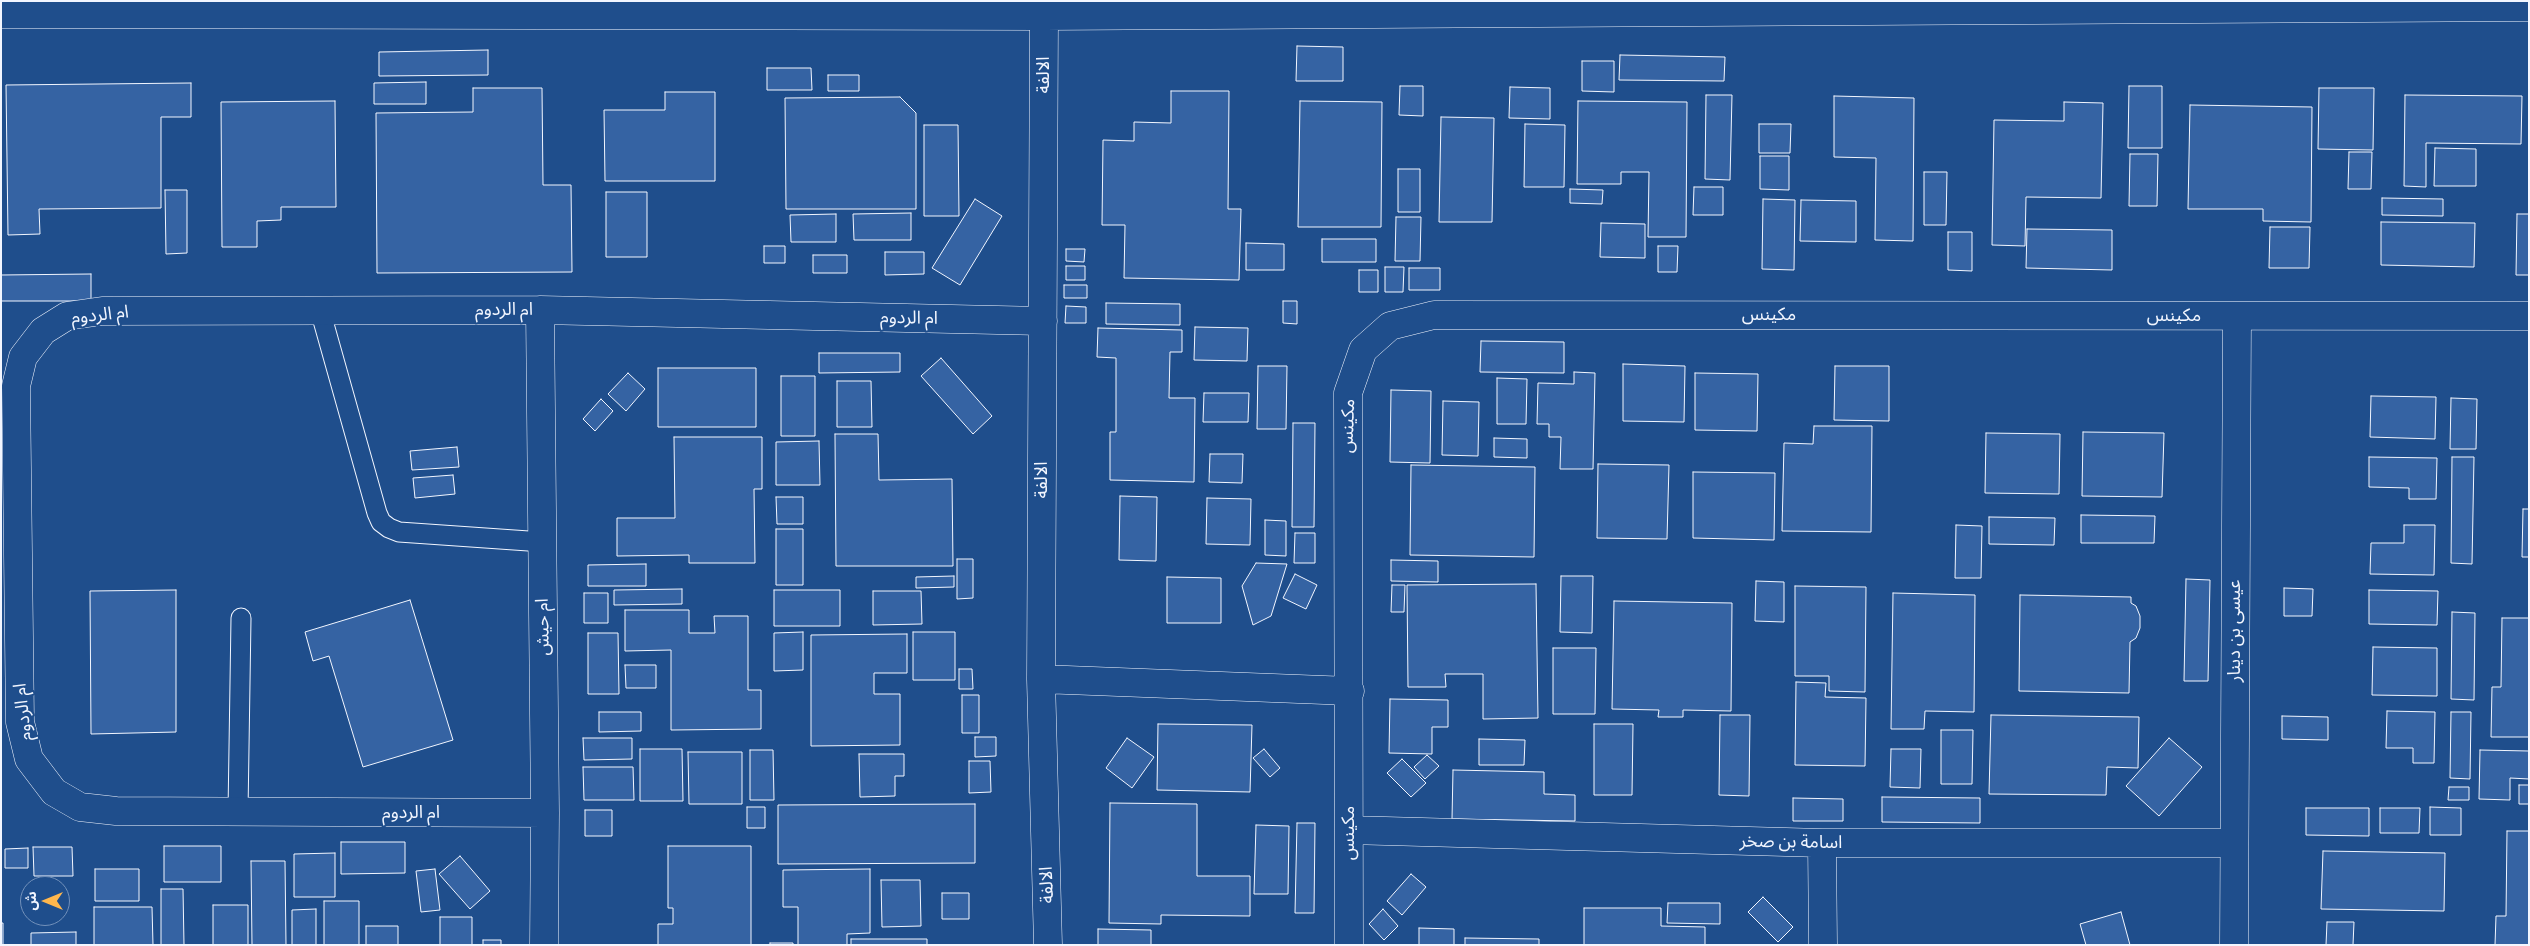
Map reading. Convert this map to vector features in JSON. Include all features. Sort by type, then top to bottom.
[{"type":"street","points":[[1,14],[366,8],[1044,16],[1354,7],[2529,6]]},
{"type":"street","name":"الالفة","points":[[1044,16],[1041,679],[1048,945]]},
{"type":"street","name":"ام الردوم","points":[[545,813],[116,812],[80,806],[54,792],[29,759],[20,722],[16,386],[23,357],[43,331],[67,316],[102,311],[540,310],[1043,321]]},
{"type":"street","name":"ام حيش","points":[[540,310],[545,813],[544,945]]},
{"type":"street","name":"مكينس","points":[[1349,945],[1348,393],[1363,350],[1390,326],[1434,315],[2529,316]]},
{"type":"street","name":"عيسى بن دينار","points":[[2234,945],[2237,316]]},
{"type":"street","points":[[1041,679],[1350,690]]},
{"type":"street","name":"اسامة بن صخر","points":[[1349,830],[1822,843],[2233,843]]},
{"type":"street","points":[[1822,843],[1823,945]]},
{"type":"lane","points":[[320,310],[376,514],[381,522],[398,532],[542,542]]},
{"type":"lane","points":[[238,812],[241,618]]},
{"type":"building","points":[[1297,46],[1343,47],[1343,81],[1296,81]]},
{"type":"building","points":[[488,50],[488,75],[379,76],[379,52]]},
{"type":"building","points":[[1620,55],[1725,57],[1724,81],[1619,80]]},
{"type":"building","points":[[1582,61],[1614,61],[1614,92],[1582,91]]},
{"type":"building","points":[[767,68],[811,68],[812,90],[767,90]]},
{"type":"building","points":[[828,75],[859,75],[859,91],[828,91]]},
{"type":"building","points":[[426,82],[426,104],[374,104],[374,83]]},
{"type":"building","points":[[191,83],[191,117],[161,117],[161,208],[39,209],[40,234],[8,235],[6,85]]},
{"type":"building","points":[[1400,86],[1423,86],[1423,116],[1399,115]]},
{"type":"building","points":[[2129,86],[2162,86],[2162,148],[2128,148]]},
{"type":"building","points":[[1510,87],[1550,88],[1550,119],[1509,118]]},
{"type":"building","points":[[473,88],[542,88],[543,185],[571,185],[572,272],[377,273],[376,113],[473,112]]},
{"type":"building","points":[[2319,88],[2374,88],[2373,150],[2318,149]]},
{"type":"building","points":[[1171,91],[1229,91],[1228,209],[1241,209],[1239,280],[1124,278],[1125,225],[1102,225],[1103,140],[1134,141],[1134,122],[1171,123]]},
{"type":"building","points":[[665,92],[715,92],[715,181],[605,181],[604,110],[665,110]]},
{"type":"building","points":[[1706,95],[1732,95],[1730,180],[1705,179]]},
{"type":"building","points":[[2405,95],[2522,96],[2521,144],[2426,143],[2426,187],[2404,186]]},
{"type":"building","points":[[1834,96],[1914,98],[1913,241],[1875,240],[1876,158],[1834,157]]},
{"type":"building","points":[[900,97],[916,113],[916,209],[786,209],[785,98]]},
{"type":"building","points":[[335,101],[336,207],[281,207],[281,220],[257,221],[257,247],[222,247],[221,102]]},
{"type":"building","points":[[1300,101],[1382,102],[1381,227],[1298,227]]},
{"type":"building","points":[[1578,101],[1687,102],[1686,237],[1648,237],[1649,172],[1621,172],[1621,184],[1577,184]]},
{"type":"building","points":[[2064,102],[2103,103],[2101,198],[2026,197],[2025,246],[1992,245],[1994,120],[2064,121]]},
{"type":"building","points":[[2190,105],[2312,107],[2311,222],[2263,221],[2263,209],[2188,209]]},
{"type":"building","points":[[1441,117],[1494,118],[1492,222],[1439,222]]},
{"type":"building","points":[[1525,124],[1565,125],[1564,187],[1524,187]]},
{"type":"building","points":[[1759,124],[1791,124],[1790,153],[1759,153]]},
{"type":"building","points":[[924,125],[958,125],[959,216],[924,216]]},
{"type":"building","points":[[2435,148],[2476,149],[2476,186],[2434,186]]},
{"type":"building","points":[[2349,152],[2372,152],[2371,189],[2348,189]]},
{"type":"building","points":[[2130,154],[2158,154],[2157,206],[2129,206]]},
{"type":"building","points":[[1760,156],[1789,156],[1789,190],[1760,189]]},
{"type":"building","points":[[1398,169],[1420,169],[1420,212],[1398,212]]},
{"type":"building","points":[[1924,172],[1947,172],[1946,225],[1924,225]]},
{"type":"building","points":[[1694,187],[1723,187],[1723,215],[1693,215]]},
{"type":"building","points":[[1570,189],[1603,190],[1602,204],[1570,203]]},
{"type":"building","points":[[165,190],[187,190],[187,253],[166,254]]},
{"type":"building","points":[[606,192],[647,192],[647,257],[606,257]]},
{"type":"building","points":[[2382,198],[2443,199],[2443,216],[2382,215]]},
{"type":"building","points":[[975,199],[1002,216],[960,285],[932,268]]},
{"type":"building","points":[[1763,199],[1795,200],[1794,270],[1762,269]]},
{"type":"building","points":[[1801,200],[1856,201],[1856,242],[1800,241]]},
{"type":"building","points":[[911,213],[911,240],[854,240],[853,214]]},
{"type":"building","points":[[836,214],[836,242],[791,242],[790,215]]},
{"type":"building","points":[[2517,214],[2529,214],[2529,275],[2516,275]]},
{"type":"building","points":[[1396,217],[1421,217],[1420,261],[1395,261]]},
{"type":"building","points":[[2381,222],[2475,223],[2474,267],[2381,265]]},
{"type":"building","points":[[1601,223],[1645,224],[1645,258],[1600,257]]},
{"type":"building","points":[[2270,227],[2310,227],[2309,268],[2269,268]]},
{"type":"building","points":[[2027,229],[2112,230],[2112,270],[2026,268]]},
{"type":"building","points":[[1948,232],[1972,232],[1972,271],[1948,270]]},
{"type":"building","points":[[1322,239],[1376,239],[1376,262],[1322,262]]},
{"type":"building","points":[[1246,243],[1284,244],[1284,270],[1246,270]]},
{"type":"building","points":[[764,246],[785,246],[785,263],[764,263]]},
{"type":"building","points":[[1658,246],[1678,246],[1677,272],[1658,272]]},
{"type":"building","points":[[1066,249],[1085,249],[1084,262],[1066,261]]},
{"type":"building","points":[[885,252],[924,252],[924,274],[885,275]]},
{"type":"building","points":[[813,255],[847,255],[847,273],[813,273]]},
{"type":"building","points":[[1066,266],[1085,266],[1085,280],[1066,280]]},
{"type":"building","points":[[1385,267],[1404,267],[1403,292],[1385,292]]},
{"type":"building","points":[[1409,268],[1440,268],[1440,290],[1409,290]]},
{"type":"building","points":[[1359,270],[1378,270],[1378,292],[1359,292]]},
{"type":"building","points":[[91,274],[91,301],[1,301],[1,275]]},
{"type":"building","points":[[1064,285],[1087,285],[1087,298],[1064,298]]},
{"type":"building","points":[[1283,301],[1297,301],[1297,324],[1283,323]]},
{"type":"building","points":[[1106,303],[1180,304],[1180,325],[1106,324]]},
{"type":"building","points":[[1066,306],[1086,307],[1086,323],[1065,323]]},
{"type":"building","points":[[1195,327],[1248,328],[1247,361],[1194,360]]},
{"type":"building","points":[[1098,328],[1182,330],[1182,352],[1170,352],[1169,398],[1195,398],[1194,482],[1110,480],[1110,432],[1116,432],[1116,358],[1097,357]]},
{"type":"building","points":[[1481,341],[1564,342],[1564,373],[1480,372]]},
{"type":"building","points":[[819,353],[900,353],[900,372],[819,373]]},
{"type":"building","points":[[941,358],[992,416],[973,434],[921,376]]},
{"type":"building","points":[[1623,364],[1685,366],[1684,422],[1623,421]]},
{"type":"building","points":[[1258,366],[1287,366],[1286,429],[1257,429]]},
{"type":"building","points":[[1835,366],[1889,366],[1889,421],[1834,420]]},
{"type":"building","points":[[658,368],[756,368],[756,427],[658,427]]},
{"type":"building","points":[[1574,372],[1595,373],[1593,469],[1560,469],[1561,437],[1549,437],[1549,424],[1537,424],[1538,383],[1574,384]]},
{"type":"building","points":[[628,373],[645,389],[626,411],[608,394]]},
{"type":"building","points":[[1695,373],[1758,374],[1757,431],[1695,430]]},
{"type":"building","points":[[781,376],[815,376],[815,436],[781,436]]},
{"type":"building","points":[[1497,378],[1527,379],[1526,424],[1497,424]]},
{"type":"building","points":[[837,381],[871,381],[872,427],[837,427]]},
{"type":"building","points":[[1391,390],[1431,391],[1430,463],[1390,462]]},
{"type":"building","points":[[1204,393],[1249,393],[1248,422],[1203,422]]},
{"type":"building","points":[[2371,396],[2436,397],[2435,439],[2370,437]]},
{"type":"building","points":[[2451,398],[2477,399],[2476,449],[2450,449]]},
{"type":"building","points":[[601,399],[613,411],[595,431],[583,419]]},
{"type":"building","points":[[1443,401],[1479,402],[1478,456],[1442,455]]},
{"type":"building","points":[[1293,423],[1315,423],[1314,527],[1292,527]]},
{"type":"building","points":[[1814,426],[1872,426],[1871,532],[1782,531],[1784,443],[1813,444]]},
{"type":"building","points":[[2083,432],[2164,433],[2162,497],[2082,496]]},
{"type":"building","points":[[1986,433],[2060,434],[2059,494],[1985,493]]},
{"type":"building","points":[[835,434],[878,434],[879,480],[952,479],[953,566],[836,566]]},
{"type":"building","points":[[674,437],[762,437],[762,489],[754,489],[755,563],[689,563],[689,555],[617,556],[617,518],[675,518]]},
{"type":"building","points":[[1494,438],[1527,439],[1527,458],[1494,457]]},
{"type":"building","points":[[819,441],[820,485],[776,485],[776,442]]},
{"type":"building","points":[[457,447],[459,467],[412,470],[410,451]]},
{"type":"building","points":[[1210,454],[1243,454],[1242,483],[1209,482]]},
{"type":"building","points":[[2369,457],[2437,458],[2436,499],[2409,499],[2409,488],[2369,487]]},
{"type":"building","points":[[2452,457],[2474,457],[2472,564],[2451,563]]},
{"type":"building","points":[[1598,464],[1669,465],[1667,539],[1597,538]]},
{"type":"building","points":[[1411,465],[1535,467],[1534,557],[1410,555]]},
{"type":"building","points":[[1693,472],[1775,473],[1774,540],[1693,538]]},
{"type":"building","points":[[453,475],[455,494],[415,498],[413,478]]},
{"type":"building","points":[[1120,496],[1157,497],[1156,561],[1119,560]]},
{"type":"building","points":[[776,497],[803,497],[803,524],[777,524]]},
{"type":"building","points":[[1207,498],[1251,499],[1250,545],[1206,544]]},
{"type":"building","points":[[2523,509],[2529,509],[2529,557],[2522,557]]},
{"type":"building","points":[[2081,515],[2155,516],[2154,543],[2081,543]]},
{"type":"building","points":[[1989,517],[2055,518],[2054,545],[1989,544]]},
{"type":"building","points":[[1265,520],[1286,521],[1286,556],[1265,555]]},
{"type":"building","points":[[1956,525],[1982,526],[1981,578],[1955,578]]},
{"type":"building","points":[[2404,525],[2435,525],[2434,575],[2370,574],[2371,543],[2404,543]]},
{"type":"building","points":[[776,529],[803,529],[803,585],[776,585]]},
{"type":"building","points":[[1295,533],[1315,533],[1315,563],[1294,563]]},
{"type":"building","points":[[957,559],[973,559],[973,598],[957,599]]},
{"type":"building","points":[[1391,560],[1438,561],[1438,582],[1391,581]]},
{"type":"building","points":[[1256,563],[1287,564],[1271,616],[1253,625],[1242,586]]},
{"type":"building","points":[[646,564],[646,586],[588,586],[588,565]]},
{"type":"building","points":[[1295,574],[1317,585],[1306,609],[1283,598]]},
{"type":"building","points":[[954,576],[954,587],[916,588],[916,577]]},
{"type":"building","points":[[1561,576],[1593,576],[1592,633],[1560,632]]},
{"type":"building","points":[[1167,577],[1221,578],[1221,623],[1167,623]]},
{"type":"building","points":[[2186,579],[2210,580],[2208,681],[2184,681]]},
{"type":"building","points":[[1756,581],[1784,582],[1784,622],[1755,621]]},
{"type":"building","points":[[1536,584],[1538,718],[1483,719],[1483,674],[1445,674],[1446,687],[1408,687],[1407,585]]},
{"type":"building","points":[[1392,585],[1405,585],[1404,612],[1391,612]]},
{"type":"building","points":[[1795,586],[1866,587],[1865,692],[1829,691],[1829,676],[1795,676]]},
{"type":"building","points":[[2284,588],[2313,589],[2312,616],[2284,616]]},
{"type":"building","points":[[682,589],[682,604],[614,605],[614,590]]},
{"type":"building","points":[[176,590],[176,732],[91,734],[90,591]]},
{"type":"building","points":[[774,590],[840,590],[840,626],[774,626]]},
{"type":"building","points":[[2369,590],[2438,591],[2437,625],[2369,624]]},
{"type":"building","points":[[873,591],[921,591],[922,624],[873,625]]},
{"type":"building","points":[[584,593],[608,593],[608,623],[584,623]]},
{"type":"building","points":[[1893,593],[1975,595],[1974,712],[1925,711],[1924,729],[1891,729]]},
{"type":"building","points":[[2020,595],[2131,597],[2131,603],[2136,606],[2140,616],[2140,628],[2136,638],[2130,642],[2129,693],[2019,691]]},
{"type":"building","points":[[410,600],[453,740],[363,767],[329,656],[313,661],[305,632]]},
{"type":"building","points":[[1614,601],[1732,603],[1731,711],[1683,710],[1683,717],[1658,717],[1659,710],[1612,709]]},
{"type":"building","points":[[625,610],[689,610],[689,633],[715,633],[714,616],[748,616],[748,690],[761,690],[761,729],[671,730],[671,650],[625,651]]},
{"type":"building","points":[[2452,612],[2475,613],[2474,700],[2451,699]]},
{"type":"building","points":[[2502,618],[2529,618],[2529,737],[2491,737],[2492,687],[2501,687]]},
{"type":"building","points":[[803,632],[803,670],[774,671],[774,633]]},
{"type":"building","points":[[913,632],[955,632],[955,680],[913,680]]},
{"type":"building","points":[[588,633],[618,633],[619,694],[588,694]]},
{"type":"building","points":[[907,634],[907,673],[874,673],[874,694],[900,694],[900,745],[811,746],[811,635]]},
{"type":"building","points":[[2373,647],[2437,648],[2437,696],[2372,695]]},
{"type":"building","points":[[1553,648],[1596,648],[1595,714],[1553,714]]},
{"type":"building","points":[[625,665],[656,665],[656,688],[626,688]]},
{"type":"building","points":[[959,669],[972,669],[973,689],[959,689]]},
{"type":"building","points":[[1796,682],[1826,683],[1825,697],[1866,698],[1865,766],[1795,765]]},
{"type":"building","points":[[962,695],[979,695],[979,733],[962,733]]},
{"type":"building","points":[[1390,699],[1448,700],[1448,727],[1432,727],[1432,754],[1389,753]]},
{"type":"building","points":[[2387,711],[2435,712],[2434,763],[2413,763],[2413,748],[2386,748]]},
{"type":"building","points":[[599,712],[641,712],[641,731],[599,732]]},
{"type":"building","points":[[2451,712],[2471,712],[2470,779],[2450,778]]},
{"type":"building","points":[[1720,715],[1750,715],[1749,796],[1719,795]]},
{"type":"building","points":[[1991,715],[2139,717],[2138,768],[2107,767],[2106,795],[1989,794]]},
{"type":"building","points":[[2282,716],[2328,717],[2328,740],[2282,739]]},
{"type":"building","points":[[1158,724],[1252,725],[1250,792],[1157,790]]},
{"type":"building","points":[[1594,724],[1633,724],[1632,795],[1594,795]]},
{"type":"building","points":[[1941,730],[1973,730],[1972,784],[1941,784]]},
{"type":"building","points":[[975,737],[996,737],[996,756],[975,757]]},
{"type":"building","points":[[583,738],[632,738],[632,759],[584,760]]},
{"type":"building","points":[[1127,738],[1154,757],[1132,788],[1106,768]]},
{"type":"building","points":[[2169,738],[2202,767],[2159,816],[2126,786]]},
{"type":"building","points":[[1479,739],[1525,740],[1524,765],[1479,765]]},
{"type":"building","points":[[640,749],[682,749],[683,801],[640,801]]},
{"type":"building","points":[[1264,749],[1280,768],[1270,777],[1253,758]]},
{"type":"building","points":[[1891,749],[1921,749],[1920,788],[1890,787]]},
{"type":"building","points":[[750,750],[773,750],[774,800],[750,800]]},
{"type":"building","points":[[2480,750],[2529,751],[2529,779],[2510,778],[2510,800],[2479,799]]},
{"type":"building","points":[[688,752],[742,752],[742,804],[689,804]]},
{"type":"building","points":[[859,754],[904,754],[904,776],[895,776],[895,796],[860,797]]},
{"type":"building","points":[[1427,755],[1439,766],[1425,779],[1414,767]]},
{"type":"building","points":[[1402,759],[1426,783],[1411,797],[1387,773]]},
{"type":"building","points":[[969,761],[990,761],[991,792],[969,793]]},
{"type":"building","points":[[583,767],[633,767],[634,800],[584,800]]},
{"type":"building","points":[[1453,770],[1544,772],[1544,794],[1575,795],[1575,821],[1452,819]]},
{"type":"building","points":[[2519,785],[2529,785],[2529,804],[2519,804]]},
{"type":"building","points":[[2449,787],[2469,787],[2469,800],[2448,800]]},
{"type":"building","points":[[1882,797],[1980,798],[1980,823],[1882,822]]},
{"type":"building","points":[[1793,798],[1843,799],[1843,821],[1793,821]]},
{"type":"building","points":[[1110,803],[1197,804],[1197,876],[1250,876],[1250,916],[1161,915],[1161,924],[1109,923]]},
{"type":"building","points":[[975,804],[975,863],[778,864],[778,805]]},
{"type":"building","points":[[747,807],[765,807],[765,828],[747,828]]},
{"type":"building","points":[[2430,807],[2461,808],[2461,835],[2430,835]]},
{"type":"building","points":[[2306,808],[2369,808],[2369,836],[2306,835]]},
{"type":"building","points":[[2380,808],[2420,808],[2419,833],[2380,833]]},
{"type":"building","points":[[585,810],[612,810],[612,836],[585,836]]},
{"type":"building","points":[[1297,823],[1315,823],[1314,913],[1295,913]]},
{"type":"building","points":[[1256,825],[1289,826],[1288,894],[1254,894]]},
{"type":"building","points":[[2507,831],[2529,831],[2529,945],[2495,945],[2496,916],[2506,916]]},
{"type":"building","points":[[341,842],[405,842],[405,873],[341,874]]},
{"type":"building","points":[[164,846],[221,846],[221,882],[164,882]]},
{"type":"building","points":[[668,846],[751,846],[751,945],[658,945],[658,924],[673,924],[673,908],[668,908]]},
{"type":"building","points":[[33,847],[72,847],[73,876],[34,876]]},
{"type":"building","points":[[28,848],[28,868],[5,868],[5,849]]},
{"type":"building","points":[[2323,851],[2445,853],[2444,911],[2321,909]]},
{"type":"building","points":[[335,853],[335,897],[294,897],[294,854]]},
{"type":"building","points":[[460,856],[490,891],[470,909],[439,874]]},
{"type":"building","points":[[251,861],[285,861],[286,945],[252,945]]},
{"type":"building","points":[[95,869],[139,869],[139,901],[95,901]]},
{"type":"building","points":[[435,869],[440,910],[421,912],[416,871]]},
{"type":"building","points":[[870,869],[870,933],[847,934],[847,945],[798,945],[798,907],[783,907],[783,870]]},
{"type":"building","points":[[1411,874],[1426,887],[1402,915],[1387,901]]},
{"type":"building","points":[[881,880],[920,880],[921,926],[882,927]]},
{"type":"building","points":[[161,889],[183,889],[184,945],[161,945]]},
{"type":"building","points":[[942,893],[969,893],[969,919],[942,919]]},
{"type":"building","points":[[1763,897],[1793,927],[1778,942],[1748,912]]},
{"type":"building","points":[[324,901],[359,901],[359,945],[324,945]]},
{"type":"building","points":[[1668,903],[1720,903],[1720,924],[1667,923]]},
{"type":"building","points":[[213,905],[248,905],[248,945],[213,945]]},
{"type":"building","points":[[94,907],[152,907],[153,945],[94,945]]},
{"type":"building","points":[[1584,908],[1661,908],[1661,926],[1705,927],[1705,945],[1584,945]]},
{"type":"building","points":[[316,909],[316,945],[292,945],[292,910]]},
{"type":"building","points":[[1383,909],[1398,926],[1384,940],[1369,924]]},
{"type":"building","points":[[2121,912],[2130,945],[2086,945],[2080,924]]},
{"type":"building","points":[[440,917],[472,917],[472,945],[440,945]]},
{"type":"building","points":[[2327,922],[2354,922],[2353,945],[2326,945]]},
{"type":"building","points":[[1,923],[3,923],[3,945],[1,945]]},
{"type":"building","points":[[366,926],[398,926],[398,945],[366,945]]},
{"type":"building","points":[[1419,928],[1454,929],[1454,945],[1419,945]]},
{"type":"building","points":[[1098,929],[1151,930],[1151,945],[1098,945]]},
{"type":"building","points":[[76,932],[76,945],[31,945],[31,933]]},
{"type":"building","points":[[1465,938],[1539,939],[1539,945],[1465,945]]},
{"type":"building","points":[[851,939],[927,939],[927,945],[851,945]]},
{"type":"building","points":[[483,940],[501,940],[501,945],[483,945]]},
{"type":"building","points":[[770,943],[793,943],[793,945],[770,945]]}]
